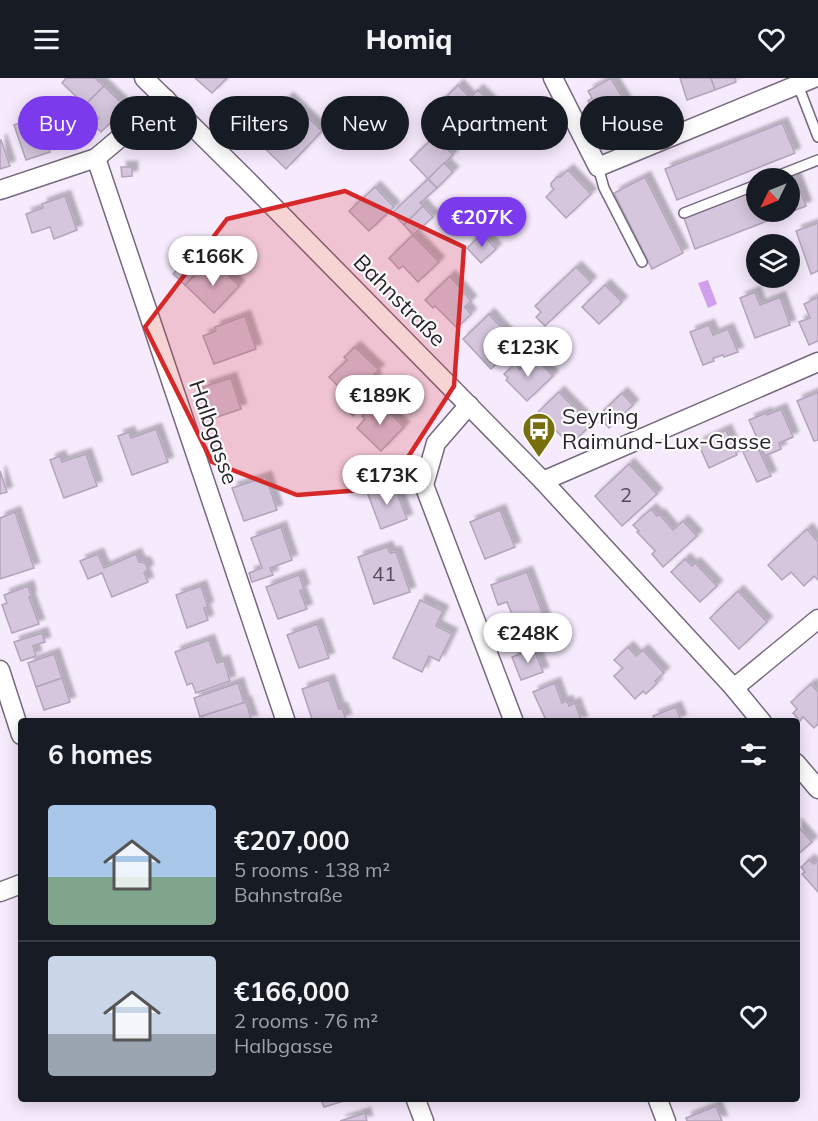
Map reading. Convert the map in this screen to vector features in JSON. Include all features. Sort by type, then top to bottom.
[{"type":"street","name":"Bahnstraße","points":[[144,78],[163,96]]},
{"type":"street","points":[[553,78],[598,167],[806,81]]},
{"type":"street","name":"Bahnstraße","points":[[197,130],[543,481],[734,688],[759,718]]},
{"type":"street","points":[[0,190],[96,158],[110,146]]},
{"type":"street","name":"Halbgasse","points":[[96,158],[285,718]]},
{"type":"street","points":[[543,481],[818,362]]},
{"type":"street","points":[[469,405],[436,443],[424,484],[512,718]]},
{"type":"street","points":[[734,688],[818,619]]},
{"type":"street","points":[[0,670],[18,726]]},
{"type":"street","points":[[800,768],[818,789]]},
{"type":"street","points":[[0,892],[18,885]]},
{"type":"street","points":[[417,1102],[424,1121]]},
{"type":"street","points":[[658,1102],[666,1121]]},
{"type":"lane","points":[[806,81],[818,137]]},
{"type":"lane","points":[[798,168],[818,160]]},
{"type":"lane","points":[[598,167],[604,188],[642,262]]},
{"type":"lane","points":[[684,213],[746,189]]},
{"type":"highlighted area","points":[[345,191],[464,247],[454,386],[388,488],[297,495],[212,462],[145,327],[227,219]]},
{"type":"shaded area","points":[[708,280],[717,304],[708,308],[698,283]]},
{"type":"building","points":[[66,78],[95,78],[104,86],[94,96],[76,96],[62,83]]},
{"type":"building","points":[[195,78],[227,78],[212,93]]},
{"type":"building","points":[[611,78],[622,96],[591,96],[588,91]]},
{"type":"building","points":[[680,78],[711,78],[715,90],[687,100]]},
{"type":"building","points":[[711,78],[735,78],[736,82],[715,90]]},
{"type":"building","points":[[458,85],[468,96],[447,96]]},
{"type":"building","points":[[104,86],[114,96],[110,96],[110,123],[101,132],[98,129],[98,96],[94,96]]},
{"type":"building","points":[[478,90],[484,96],[472,96]]},
{"type":"building","points":[[309,118],[321,130],[309,145]]},
{"type":"building","points":[[782,123],[795,153],[757,168],[746,168],[746,173],[677,200],[665,169]]},
{"type":"building","points":[[18,124],[18,137],[14,125]]},
{"type":"building","points":[[0,141],[10,166],[0,169]]},
{"type":"building","points":[[421,149],[448,150],[453,155],[428,179],[410,160]]},
{"type":"building","points":[[23,150],[49,150],[50,152],[26,160]]},
{"type":"building","points":[[266,150],[304,150],[286,169]]},
{"type":"building","points":[[444,163],[453,172],[437,188],[428,179]]},
{"type":"building","points":[[121,167],[132,167],[132,176],[122,177]]},
{"type":"building","points":[[568,170],[591,194],[566,218],[546,197],[554,189],[551,183]]},
{"type":"building","points":[[645,177],[683,253],[652,269],[614,193]]},
{"type":"building","points":[[428,179],[437,188],[420,203],[423,206],[404,225],[392,213]]},
{"type":"building","points":[[375,187],[394,207],[369,231],[349,211]]},
{"type":"building","points":[[800,190],[806,206],[800,208]]},
{"type":"building","points":[[746,194],[746,222],[765,222],[695,249],[684,218]]},
{"type":"building","points":[[65,196],[77,230],[54,239],[50,227],[32,233],[26,214],[43,208],[42,204]]},
{"type":"building","points":[[423,206],[433,217],[413,235],[404,225]]},
{"type":"building","points":[[818,223],[818,271],[811,274],[800,242],[800,234],[796,231]]},
{"type":"building","points":[[482,234],[496,249],[481,263],[467,248]]},
{"type":"building","points":[[413,235],[439,262],[418,282],[403,266],[399,269],[389,258]]},
{"type":"building","points":[[189,257],[201,269],[185,285],[173,274]]},
{"type":"building","points":[[216,263],[239,286],[214,313],[185,285],[201,269],[205,274]]},
{"type":"building","points":[[576,267],[591,282],[545,326],[536,317],[541,312],[535,306]]},
{"type":"building","points":[[450,276],[471,301],[465,307],[471,314],[457,328],[435,306],[433,308],[425,300]]},
{"type":"building","points":[[605,285],[622,302],[599,324],[582,307]]},
{"type":"building","points":[[755,292],[760,305],[780,297],[790,325],[755,338],[740,298]]},
{"type":"building","points":[[818,297],[818,341],[809,345],[799,322],[810,318],[804,304]]},
{"type":"building","points":[[489,314],[517,345],[491,369],[463,339]]},
{"type":"building","points":[[245,316],[256,349],[214,364],[203,336],[216,331],[215,327]]},
{"type":"building","points":[[709,325],[713,335],[728,329],[738,352],[713,358],[714,361],[703,365],[690,332]]},
{"type":"building","points":[[355,347],[379,370],[373,375],[376,378],[367,387],[375,395],[353,416],[342,405],[349,397],[329,377],[347,360],[344,357]]},
{"type":"building","points":[[534,357],[553,376],[527,401],[506,380],[508,378],[504,374],[515,364],[520,370]]},
{"type":"building","points":[[231,378],[241,409],[214,418],[203,387]]},
{"type":"building","points":[[559,392],[591,425],[570,445],[538,412]]},
{"type":"building","points":[[818,392],[818,440],[814,441],[797,401]]},
{"type":"building","points":[[622,393],[633,405],[609,428],[598,416]]},
{"type":"building","points":[[376,400],[404,427],[381,451],[357,428],[365,419],[362,416]]},
{"type":"building","points":[[781,409],[793,437],[779,443],[781,449],[765,456],[749,420]]},
{"type":"building","points":[[156,429],[168,462],[132,475],[118,436],[129,432],[131,438]]},
{"type":"building","points":[[726,430],[737,455],[709,468],[698,443]]},
{"type":"building","points":[[757,446],[771,476],[757,482],[743,452]]},
{"type":"building","points":[[86,454],[97,486],[64,498],[50,460],[60,456],[62,462]]},
{"type":"building","points":[[629,464],[657,494],[622,526],[595,496]]},
{"type":"building","points":[[0,471],[7,492],[0,494]]},
{"type":"building","points":[[266,477],[277,510],[244,521],[232,488]]},
{"type":"building","points":[[393,482],[407,519],[381,529],[367,492]]},
{"type":"building","points":[[651,509],[657,516],[659,514],[673,530],[683,521],[697,536],[663,567],[652,554],[655,551],[633,525]]},
{"type":"building","points":[[500,510],[515,547],[485,559],[470,522]]},
{"type":"building","points":[[15,512],[34,568],[0,579],[0,518]]},
{"type":"building","points":[[281,527],[292,560],[270,568],[273,575],[252,582],[249,573],[262,568],[251,538]]},
{"type":"building","points":[[807,529],[818,542],[818,580],[814,576],[804,586],[791,572],[782,580],[768,565]]},
{"type":"building","points":[[387,547],[390,553],[396,552],[410,592],[374,604],[358,557]]},
{"type":"building","points":[[98,554],[104,568],[136,554],[139,562],[145,563],[148,569],[144,573],[148,582],[112,597],[102,573],[88,579],[80,561]]},
{"type":"building","points":[[685,559],[692,566],[695,563],[717,586],[700,602],[671,572]]},
{"type":"building","points":[[527,572],[545,620],[540,621],[543,629],[521,637],[507,602],[498,605],[491,585]]},
{"type":"building","points":[[299,575],[304,589],[300,591],[307,609],[278,619],[266,587]]},
{"type":"building","points":[[28,586],[31,596],[29,597],[39,624],[12,633],[2,605],[7,603],[4,595]]},
{"type":"building","points":[[201,586],[208,607],[204,608],[208,620],[187,628],[176,595]]},
{"type":"building","points":[[738,591],[767,622],[739,649],[710,618]]},
{"type":"building","points":[[420,600],[443,611],[436,626],[452,634],[439,661],[429,656],[422,672],[393,658]]},
{"type":"building","points":[[317,624],[329,658],[299,668],[287,635]]},
{"type":"building","points":[[42,633],[45,642],[33,646],[36,656],[21,661],[14,642]]},
{"type":"building","points":[[209,640],[217,663],[224,661],[230,681],[196,693],[192,683],[187,685],[175,652]]},
{"type":"building","points":[[628,647],[636,656],[643,650],[664,673],[646,694],[643,691],[635,699],[614,676],[623,668],[614,660]]},
{"type":"building","points":[[534,649],[543,672],[521,680],[512,657]]},
{"type":"building","points":[[54,654],[62,678],[36,687],[28,663]]},
{"type":"building","points":[[62,678],[70,702],[44,710],[36,687]]},
{"type":"building","points":[[329,680],[339,709],[342,708],[346,718],[312,718],[302,689]]},
{"type":"building","points":[[238,683],[244,703],[200,717],[194,698]]},
{"type":"building","points":[[555,683],[562,703],[567,701],[569,706],[575,703],[581,718],[545,718],[533,692]]},
{"type":"building","points":[[811,684],[818,692],[818,724],[814,728],[803,717],[800,721],[800,718],[793,713],[797,709],[791,702]]},
{"type":"building","points":[[246,702],[251,718],[203,718],[202,716]]},
{"type":"building","points":[[676,707],[680,718],[654,718],[653,716]]},
{"type":"building","points":[[800,828],[812,842],[800,852]]},
{"type":"building","points":[[809,860],[814,864],[818,860],[818,892],[802,874],[805,872],[801,867]]},
{"type":"building","points":[[322,1102],[340,1102],[324,1107]]},
{"type":"building","points":[[716,1106],[722,1121],[687,1121],[686,1118]]},
{"type":"building","points":[[365,1113],[367,1121],[340,1121]]},
{"type":"place","name":"Seyring Raimund-Lux-Gasse","points":[[539,458]]}]
